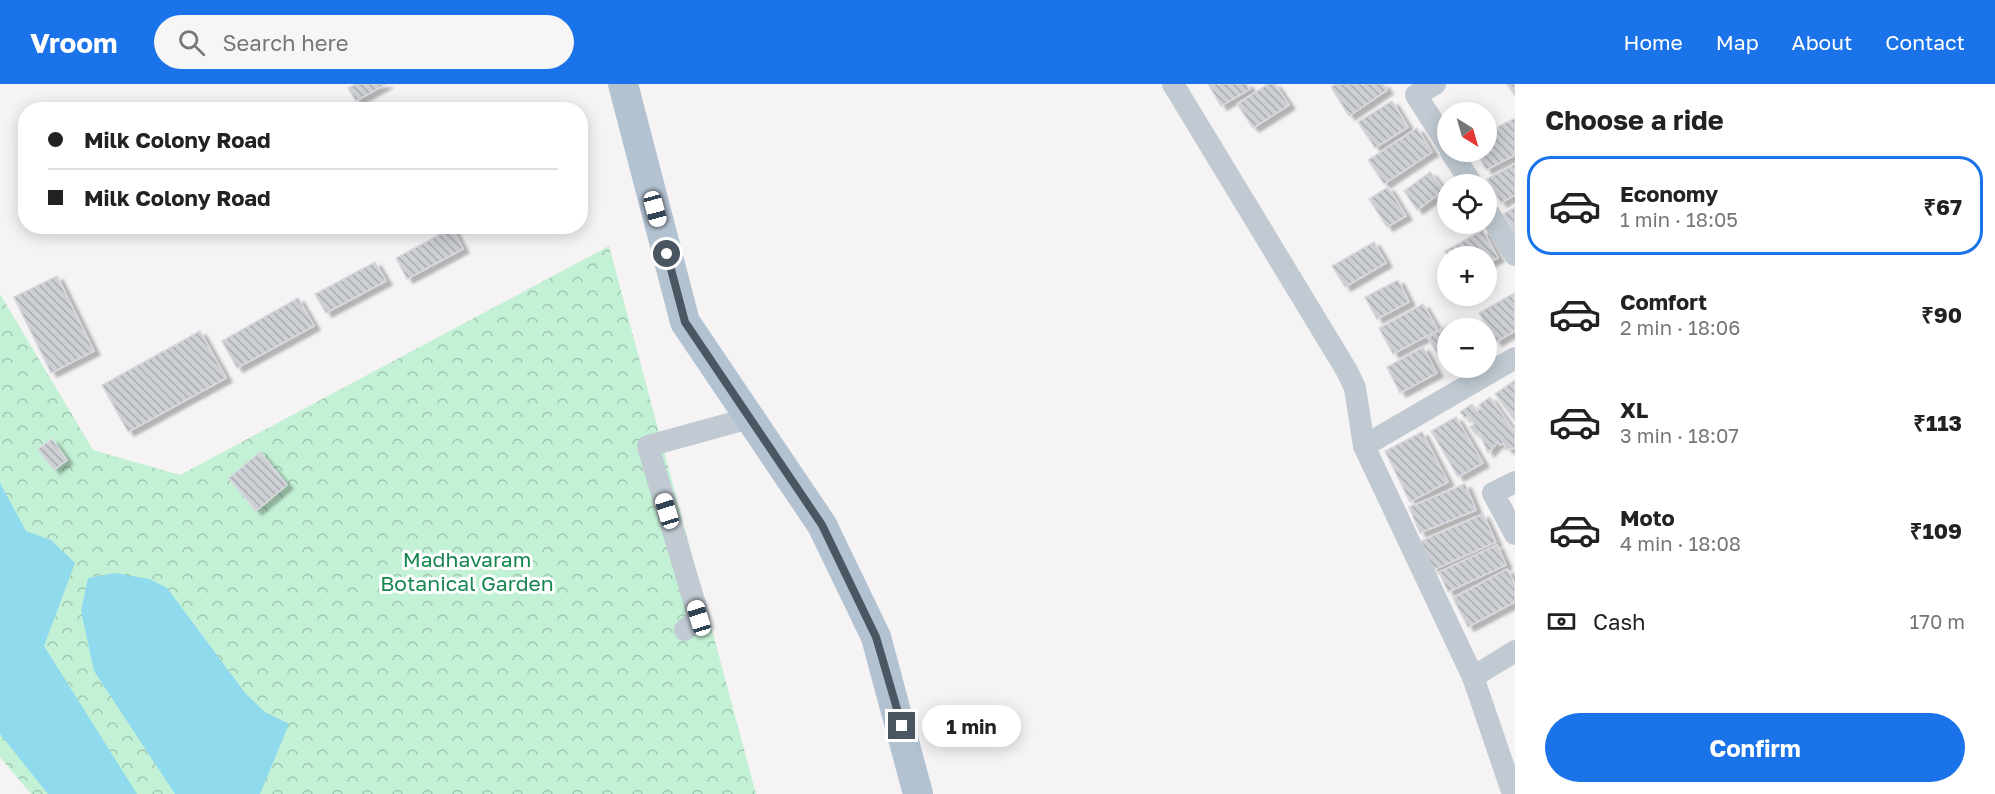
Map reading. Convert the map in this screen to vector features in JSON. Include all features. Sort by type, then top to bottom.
[{"type":"main road","points":[[623,84],[685,322],[822,525],[876,637],[918,794]]},
{"type":"street","points":[[1173,84],[1347,371],[1355,388],[1364,446],[1473,678],[1513,794]]},
{"type":"street","points":[[1420,88],[1437,123]]},
{"type":"street","points":[[1497,226],[1515,255]]},
{"type":"street","points":[[1364,446],[1515,358]]},
{"type":"street","points":[[685,630],[699,618],[648,446],[750,418]]},
{"type":"street","points":[[1515,482],[1493,494],[1515,534]]},
{"type":"street","points":[[1473,678],[1515,651]]},
{"type":"green space","name":"Madhavaram Botanical Garden","points":[[609,246],[756,794],[31,794],[0,757],[0,294],[93,450],[180,475]]},
{"type":"water","points":[[0,483],[26,531],[51,540],[75,563],[44,646],[137,794],[48,794],[0,734]]},
{"type":"water","points":[[115,573],[149,579],[167,588],[246,694],[265,712],[289,724],[260,794],[175,794],[94,671],[81,611],[88,578]]},
{"type":"building","points":[[356,84],[386,84],[356,101],[348,88]]},
{"type":"building","points":[[1208,84],[1247,84],[1250,89],[1221,106]]},
{"type":"building","points":[[1268,84],[1275,84],[1289,105],[1253,128],[1237,104]]},
{"type":"building","points":[[1336,84],[1383,84],[1387,90],[1349,116],[1331,87]]},
{"type":"building","points":[[1507,84],[1515,84],[1515,96]]},
{"type":"building","points":[[1392,101],[1408,127],[1375,148],[1358,122]]},
{"type":"building","points":[[1515,118],[1515,155],[1486,170],[1482,162],[1497,162],[1497,127]]},
{"type":"building","points":[[1417,128],[1432,152],[1384,184],[1368,160]]},
{"type":"building","points":[[1515,164],[1515,195],[1501,203],[1497,196],[1496,174]]},
{"type":"building","points":[[1430,172],[1437,181],[1437,195],[1417,210],[1404,191]]},
{"type":"building","points":[[1388,187],[1406,216],[1387,227],[1369,199]]},
{"type":"building","points":[[1515,207],[1515,233],[1503,214]]},
{"type":"building","points":[[441,234],[455,234],[463,249],[407,279],[396,258]]},
{"type":"building","points":[[1476,234],[1485,234],[1492,246],[1454,246]]},
{"type":"building","points":[[1374,242],[1386,263],[1345,287],[1332,266]]},
{"type":"building","points":[[375,262],[386,281],[326,313],[315,294]]},
{"type":"building","points":[[57,276],[94,351],[51,373],[14,297]]},
{"type":"building","points":[[1398,280],[1409,302],[1377,319],[1365,297]]},
{"type":"building","points":[[1514,293],[1515,331],[1497,341],[1497,318],[1482,318],[1479,313],[1491,306],[1497,306],[1497,303]]},
{"type":"building","points":[[298,298],[314,326],[237,368],[222,341]]},
{"type":"building","points":[[1423,304],[1437,331],[1393,354],[1379,328]]},
{"type":"building","points":[[200,331],[226,378],[128,432],[102,385]]},
{"type":"building","points":[[1437,332],[1437,353],[1428,338]]},
{"type":"building","points":[[1423,347],[1437,373],[1400,393],[1387,367]]},
{"type":"building","points":[[1515,380],[1515,421],[1495,394]]},
{"type":"building","points":[[1490,397],[1513,430],[1515,429],[1515,449],[1507,449],[1503,443],[1500,445],[1498,442],[1488,453],[1479,433],[1476,435],[1470,427],[1474,424],[1468,416],[1465,418],[1460,412],[1472,404],[1477,411],[1481,408],[1479,405]]},
{"type":"building","points":[[1456,417],[1483,463],[1458,477],[1431,431]]},
{"type":"building","points":[[1422,432],[1448,482],[1410,502],[1385,451]]},
{"type":"building","points":[[52,439],[67,460],[54,470],[38,449]]},
{"type":"building","points":[[260,452],[287,485],[256,511],[229,478]]},
{"type":"building","points":[[1465,484],[1476,510],[1420,533],[1409,507]]},
{"type":"building","points":[[1483,514],[1496,542],[1433,570],[1421,541]]},
{"type":"building","points":[[1497,545],[1506,565],[1448,592],[1439,572]]},
{"type":"building","points":[[1507,569],[1515,584],[1515,602],[1468,627],[1453,598]]},
{"type":"route","points":[[667,254],[685,322],[707,358],[822,525],[876,637],[902,726]]}]
